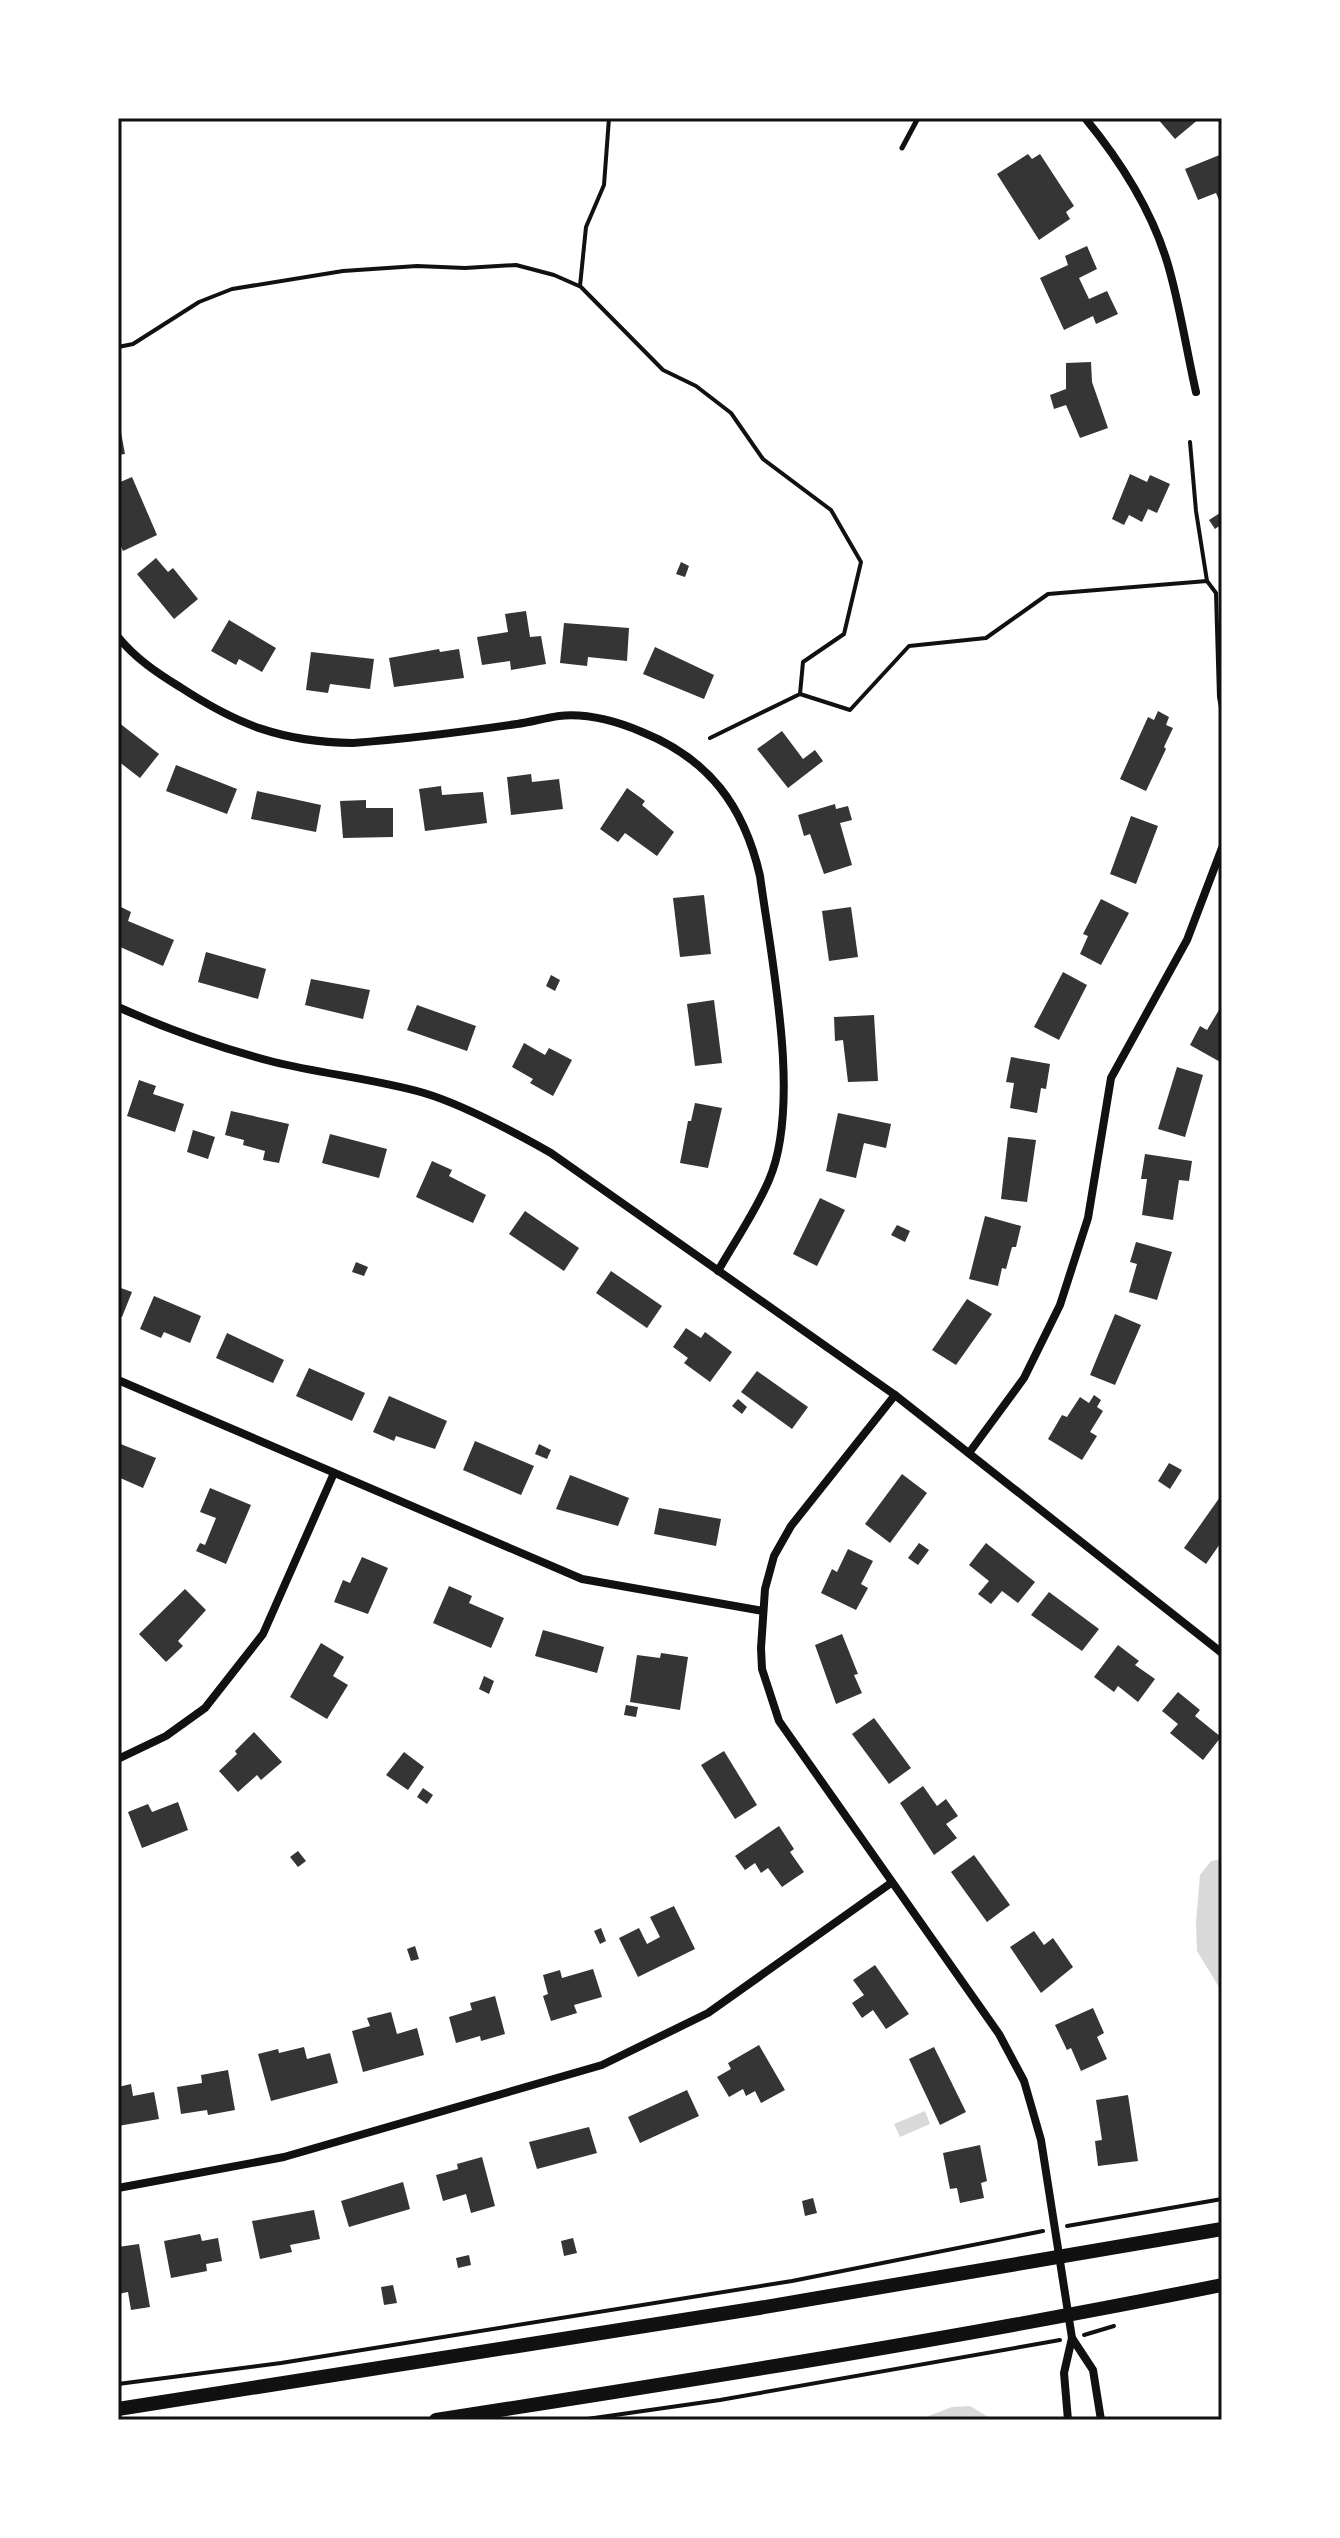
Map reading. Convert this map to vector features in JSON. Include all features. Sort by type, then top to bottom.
[{"type":"main road","points":[[118,2409],[759,2308],[1222,2229]]},
{"type":"main road","points":[[436,2420],[819,2361],[1222,2285]]},
{"type":"street","points":[[1085,118],[1108,146],[1143,203],[1170,271],[1196,392]]},
{"type":"street","points":[[118,637],[152,670],[207,705],[260,730],[325,743],[353,743],[519,724],[560,716],[602,718],[677,748],[714,778],[746,828],[760,876],[782,1046],[784,1101],[770,1179],[718,1271]]},
{"type":"street","points":[[969,1453],[1024,1378],[1060,1305],[1088,1218],[1111,1078],[1187,940],[1222,848]]},
{"type":"street","points":[[118,1007],[200,1040],[276,1062],[427,1094],[511,1131],[551,1153],[895,1395],[1221,1649]]},
{"type":"street","points":[[118,1380],[582,1579],[763,1611]]},
{"type":"street","points":[[895,1395],[791,1526],[774,1556],[765,1589],[762,1669],[779,1721],[999,2034],[1024,2081],[1041,2140],[1072,2338],[1093,2370],[1101,2420]]},
{"type":"street","points":[[118,1759],[166,1736],[205,1708],[263,1634],[334,1473]]},
{"type":"street","points":[[118,2188],[284,2157],[602,2065],[708,2013],[891,1883]]},
{"type":"street","points":[[1068,2420],[1064,2373],[1072,2338]]},
{"type":"lane","points":[[902,148],[918,118]]},
{"type":"path","points":[[580,286],[586,227],[604,185],[609,118]]},
{"type":"path","points":[[118,347],[133,344],[199,302],[232,289],[343,271],[417,266],[465,268],[516,265],[580,286],[663,370],[696,386],[731,413],[763,459],[831,510],[861,562],[844,634],[803,662],[800,694]]},
{"type":"path","points":[[1190,442],[1196,511],[1207,581],[1219,593],[1219,697],[1222,713]]},
{"type":"path","points":[[710,738],[800,694],[850,710],[909,646],[986,638],[1048,594],[1207,581]]},
{"type":"path","points":[[118,2384],[281,2363],[777,2284],[1055,2228],[1222,2199]]},
{"type":"path","points":[[580,2420],[720,2400],[1072,2338]]},
{"type":"shaded area","points":[[1222,1859],[1222,1992],[1197,1951],[1196,1922],[1200,1875],[1211,1861]]},
{"type":"shaded area","points":[[925,2111],[930,2124],[900,2137],[894,2124]]},
{"type":"shaded area","points":[[970,2406],[993,2420],[918,2420],[952,2407]]},
{"type":"building","points":[[1157,118],[1200,118],[1175,139]]},
{"type":"building","points":[[1028,154],[1032,159],[1040,154],[1074,206],[1066,212],[1070,219],[1039,240],[997,174]]},
{"type":"building","points":[[1222,154],[1222,207],[1216,193],[1198,200],[1185,169]]},
{"type":"building","points":[[1087,246],[1097,269],[1079,278],[1089,299],[1107,291],[1118,314],[1096,324],[1093,316],[1064,330],[1040,278],[1068,265],[1065,256]]},
{"type":"building","points":[[1091,362],[1092,382],[1108,428],[1080,438],[1066,405],[1054,409],[1050,395],[1066,389],[1066,363]]},
{"type":"building","points":[[118,416],[125,454],[118,455]]},
{"type":"building","points":[[1130,474],[1147,482],[1150,475],[1170,484],[1157,513],[1148,509],[1142,522],[1129,515],[1124,525],[1112,519]]},
{"type":"building","points":[[132,477],[157,535],[123,551],[118,540],[118,483]]},
{"type":"building","points":[[1220,513],[1222,524],[1215,529],[1209,520]]},
{"type":"building","points":[[156,558],[168,572],[173,568],[198,599],[174,619],[137,574]]},
{"type":"building","points":[[681,562],[689,566],[685,577],[676,574]]},
{"type":"building","points":[[526,611],[530,637],[541,636],[546,664],[511,670],[510,661],[482,665],[477,637],[508,632],[505,614]]},
{"type":"building","points":[[229,620],[276,648],[262,672],[239,659],[236,665],[211,651]]},
{"type":"building","points":[[564,623],[629,628],[627,661],[588,657],[587,666],[560,663]]},
{"type":"building","points":[[655,647],[714,675],[704,699],[643,674]]},
{"type":"building","points":[[439,649],[440,652],[459,649],[464,678],[394,687],[389,658]]},
{"type":"building","points":[[311,652],[374,659],[370,689],[330,684],[328,693],[306,690]]},
{"type":"building","points":[[1158,711],[1169,717],[1166,725],[1173,728],[1146,791],[1120,779],[1148,717],[1154,720]]},
{"type":"building","points":[[118,722],[159,754],[140,778],[118,761]]},
{"type":"building","points":[[782,731],[803,759],[815,750],[823,761],[788,788],[757,749]]},
{"type":"building","points":[[176,765],[237,789],[227,814],[166,791]]},
{"type":"building","points":[[531,774],[532,782],[559,779],[563,809],[511,815],[507,777]]},
{"type":"building","points":[[441,786],[442,795],[483,792],[487,823],[425,831],[419,789]]},
{"type":"building","points":[[627,788],[645,801],[642,805],[674,832],[657,856],[625,833],[618,842],[600,829]]},
{"type":"building","points":[[257,791],[321,805],[316,832],[251,819]]},
{"type":"building","points":[[366,800],[366,808],[393,808],[393,837],[343,838],[340,801]]},
{"type":"building","points":[[835,804],[836,809],[848,806],[852,820],[840,823],[852,865],[824,874],[810,834],[804,836],[798,815]]},
{"type":"building","points":[[1131,816],[1158,826],[1136,884],[1110,874]]},
{"type":"building","points":[[704,895],[711,954],[680,957],[673,898]]},
{"type":"building","points":[[1101,899],[1129,913],[1101,965],[1080,954],[1088,936],[1083,934]]},
{"type":"building","points":[[121,907],[131,912],[128,921],[174,940],[163,966],[118,946],[118,913]]},
{"type":"building","points":[[851,907],[858,957],[829,961],[822,911]]},
{"type":"building","points":[[206,952],[266,969],[258,999],[198,982]]},
{"type":"building","points":[[1063,972],[1087,985],[1059,1040],[1034,1027]]},
{"type":"building","points":[[551,975],[560,980],[555,991],[546,986]]},
{"type":"building","points":[[311,979],[370,990],[363,1019],[305,1005]]},
{"type":"building","points":[[714,1000],[722,1063],[695,1066],[687,1004]]},
{"type":"building","points":[[417,1005],[476,1026],[467,1051],[407,1030]]},
{"type":"building","points":[[1219,1010],[1222,1012],[1222,1063],[1190,1045],[1200,1026],[1207,1030]]},
{"type":"building","points":[[874,1015],[878,1081],[848,1082],[843,1040],[835,1041],[834,1017]]},
{"type":"building","points":[[524,1043],[545,1055],[549,1048],[572,1060],[553,1096],[530,1083],[533,1079],[512,1067]]},
{"type":"building","points":[[1011,1057],[1050,1064],[1046,1089],[1041,1088],[1037,1113],[1010,1108],[1014,1083],[1006,1082]]},
{"type":"building","points":[[1177,1067],[1203,1075],[1185,1137],[1158,1129]]},
{"type":"building","points":[[139,1080],[156,1086],[153,1094],[184,1104],[175,1132],[127,1116]]},
{"type":"building","points":[[695,1103],[722,1108],[708,1168],[680,1163],[688,1121],[691,1121]]},
{"type":"building","points":[[231,1111],[289,1124],[279,1163],[263,1160],[265,1151],[243,1145],[244,1140],[225,1135]]},
{"type":"building","points":[[838,1113],[891,1124],[886,1148],[864,1143],[856,1178],[826,1171]]},
{"type":"building","points":[[193,1130],[215,1137],[208,1159],[187,1152]]},
{"type":"building","points":[[330,1134],[387,1149],[379,1178],[322,1163]]},
{"type":"building","points":[[1008,1137],[1036,1140],[1027,1202],[1001,1199]]},
{"type":"building","points":[[1145,1154],[1192,1161],[1189,1181],[1179,1180],[1173,1220],[1142,1215],[1147,1179],[1141,1179]]},
{"type":"building","points":[[432,1161],[452,1170],[449,1176],[486,1195],[473,1223],[416,1197]]},
{"type":"building","points":[[820,1198],[845,1210],[817,1266],[793,1254]]},
{"type":"building","points":[[525,1211],[579,1248],[564,1271],[509,1234]]},
{"type":"building","points":[[985,1216],[1021,1226],[1016,1247],[1012,1247],[1006,1269],[1002,1268],[998,1286],[969,1279]]},
{"type":"building","points":[[897,1225],[910,1231],[905,1242],[891,1235]]},
{"type":"building","points":[[1136,1242],[1172,1252],[1157,1300],[1129,1292],[1137,1264],[1130,1262]]},
{"type":"building","points":[[356,1262],[368,1267],[364,1276],[352,1272]]},
{"type":"building","points":[[611,1271],[662,1306],[647,1328],[596,1293]]},
{"type":"building","points":[[118,1287],[132,1292],[122,1317],[118,1315]]},
{"type":"building","points":[[154,1296],[201,1316],[190,1343],[164,1332],[161,1338],[140,1329]]},
{"type":"building","points":[[967,1299],[992,1314],[956,1365],[932,1350]]},
{"type":"building","points":[[1115,1314],[1141,1325],[1115,1385],[1090,1375]]},
{"type":"building","points":[[686,1328],[701,1338],[705,1332],[732,1352],[710,1382],[684,1363],[688,1358],[673,1347]]},
{"type":"building","points":[[227,1333],[284,1360],[273,1383],[216,1358]]},
{"type":"building","points":[[309,1368],[365,1393],[352,1421],[296,1396]]},
{"type":"building","points":[[757,1371],[808,1407],[792,1429],[741,1392]]},
{"type":"building","points":[[1094,1395],[1101,1400],[1097,1407],[1103,1411],[1090,1432],[1097,1436],[1082,1460],[1048,1439],[1062,1415],[1067,1417],[1080,1397],[1089,1403]]},
{"type":"building","points":[[389,1396],[447,1421],[435,1449],[396,1436],[394,1441],[373,1432]]},
{"type":"building","points":[[738,1399],[747,1407],[742,1414],[732,1406]]},
{"type":"building","points":[[475,1441],[534,1466],[521,1495],[463,1470]]},
{"type":"building","points":[[118,1443],[156,1458],[143,1488],[118,1477]]},
{"type":"building","points":[[539,1444],[551,1450],[547,1459],[535,1454]]},
{"type":"building","points":[[1169,1463],[1182,1470],[1170,1489],[1158,1481]]},
{"type":"building","points":[[902,1474],[927,1493],[890,1543],[865,1524]]},
{"type":"building","points":[[570,1475],[629,1498],[618,1526],[556,1509]]},
{"type":"building","points":[[210,1488],[251,1505],[226,1564],[196,1551],[200,1543],[205,1545],[216,1518],[200,1512]]},
{"type":"building","points":[[1220,1497],[1222,1541],[1206,1564],[1184,1548]]},
{"type":"building","points":[[659,1508],[721,1519],[716,1546],[654,1534]]},
{"type":"building","points":[[919,1543],[929,1550],[918,1565],[908,1558]]},
{"type":"building","points":[[986,1543],[1035,1582],[1018,1603],[1002,1591],[991,1604],[978,1594],[989,1581],[969,1565]]},
{"type":"building","points":[[848,1549],[873,1561],[861,1584],[868,1588],[856,1610],[821,1593],[832,1569],[837,1572]]},
{"type":"building","points":[[362,1557],[388,1568],[368,1614],[334,1602],[343,1580],[350,1583]]},
{"type":"building","points":[[449,1586],[472,1596],[469,1603],[504,1618],[491,1648],[433,1623]]},
{"type":"building","points":[[185,1589],[206,1610],[178,1641],[183,1646],[166,1662],[139,1634]]},
{"type":"building","points":[[1049,1592],[1099,1629],[1082,1651],[1031,1615]]},
{"type":"building","points":[[543,1630],[604,1647],[597,1673],[535,1656]]},
{"type":"building","points":[[842,1634],[862,1693],[836,1704],[815,1645]]},
{"type":"building","points":[[321,1643],[344,1657],[333,1676],[348,1685],[327,1719],[290,1697]]},
{"type":"building","points":[[1118,1645],[1139,1661],[1135,1665],[1155,1679],[1138,1702],[1118,1686],[1114,1692],[1094,1677]]},
{"type":"building","points":[[661,1653],[688,1657],[680,1710],[630,1702],[637,1655],[660,1658]]},
{"type":"building","points":[[484,1676],[494,1681],[489,1694],[479,1689]]},
{"type":"building","points":[[1178,1692],[1200,1710],[1195,1716],[1221,1737],[1203,1760],[1170,1733],[1178,1724],[1162,1711]]},
{"type":"building","points":[[626,1705],[638,1707],[636,1717],[624,1715]]},
{"type":"building","points":[[874,1718],[911,1768],[889,1784],[852,1734]]},
{"type":"building","points":[[254,1732],[282,1762],[261,1780],[257,1775],[238,1792],[219,1771]]},
{"type":"building","points":[[724,1751],[757,1805],[735,1819],[701,1765]]},
{"type":"building","points":[[404,1752],[424,1767],[408,1790],[386,1775]]},
{"type":"building","points":[[923,1786],[937,1806],[946,1799],[958,1816],[946,1824],[957,1838],[934,1855],[900,1803]]},
{"type":"building","points":[[423,1788],[433,1795],[427,1804],[417,1797]]},
{"type":"building","points":[[178,1802],[188,1830],[142,1848],[128,1812],[148,1804],[152,1812]]},
{"type":"building","points":[[779,1826],[794,1849],[790,1852],[804,1872],[782,1887],[768,1868],[761,1873],[755,1863],[745,1870],[735,1856]]},
{"type":"building","points":[[298,1851],[306,1861],[298,1867],[290,1857]]},
{"type":"building","points":[[974,1855],[1010,1905],[987,1922],[951,1872]]},
{"type":"building","points":[[674,1906],[695,1949],[638,1977],[619,1938],[639,1928],[647,1944],[660,1937],[650,1917]]},
{"type":"building","points":[[601,1928],[606,1941],[600,1944],[594,1931]]},
{"type":"building","points":[[1034,1931],[1044,1945],[1053,1938],[1073,1967],[1041,1993],[1010,1947]]},
{"type":"building","points":[[415,1946],[419,1959],[411,1961],[407,1949]]},
{"type":"building","points":[[875,1965],[909,2014],[886,2029],[873,2010],[862,2018],[852,2003],[864,1995],[853,1980]]},
{"type":"building","points":[[593,1969],[602,1997],[574,2005],[577,2013],[551,2021],[543,1996],[548,1994],[543,1975],[560,1970],[562,1978]]},
{"type":"building","points":[[495,1996],[505,2034],[481,2041],[480,2036],[456,2043],[449,2017],[472,2010],[470,2003]]},
{"type":"building","points":[[1093,2008],[1104,2033],[1097,2037],[1107,2059],[1081,2071],[1071,2048],[1067,2050],[1055,2025]]},
{"type":"building","points":[[391,2012],[397,2034],[417,2028],[424,2055],[363,2072],[352,2031],[370,2026],[367,2018]]},
{"type":"building","points":[[759,2045],[785,2090],[761,2103],[755,2091],[746,2096],[743,2089],[729,2097],[717,2077],[731,2069],[728,2063]]},
{"type":"building","points":[[304,2047],[307,2059],[330,2053],[338,2083],[271,2101],[258,2054]]},
{"type":"building","points":[[934,2047],[966,2112],[940,2125],[909,2059]]},
{"type":"building","points":[[228,2070],[235,2110],[208,2115],[207,2110],[181,2114],[177,2087],[202,2083],[201,2075]]},
{"type":"building","points":[[131,2084],[133,2096],[154,2092],[159,2119],[118,2126],[118,2087]]},
{"type":"building","points":[[687,2090],[699,2116],[640,2143],[628,2117]]},
{"type":"building","points":[[1128,2095],[1138,2161],[1098,2166],[1095,2141],[1102,2140],[1096,2100]]},
{"type":"building","points":[[589,2127],[597,2153],[537,2169],[529,2142]]},
{"type":"building","points":[[980,2145],[987,2181],[981,2183],[984,2198],[960,2203],[957,2188],[950,2189],[943,2153]]},
{"type":"building","points":[[482,2157],[495,2206],[471,2213],[466,2194],[443,2201],[436,2175],[458,2169],[457,2164]]},
{"type":"building","points":[[403,2182],[410,2209],[349,2227],[341,2201]]},
{"type":"building","points":[[813,2198],[817,2213],[805,2216],[802,2201]]},
{"type":"building","points":[[314,2210],[320,2239],[290,2245],[292,2252],[260,2259],[252,2221]]},
{"type":"building","points":[[200,2234],[202,2241],[218,2238],[222,2261],[206,2264],[207,2271],[171,2278],[164,2241]]},
{"type":"building","points":[[573,2238],[577,2253],[564,2256],[561,2241]]},
{"type":"building","points":[[139,2244],[150,2307],[131,2310],[128,2292],[118,2294],[118,2247]]},
{"type":"building","points":[[469,2255],[471,2265],[458,2268],[456,2258]]},
{"type":"building","points":[[393,2285],[397,2303],[384,2305],[381,2287]]}]
